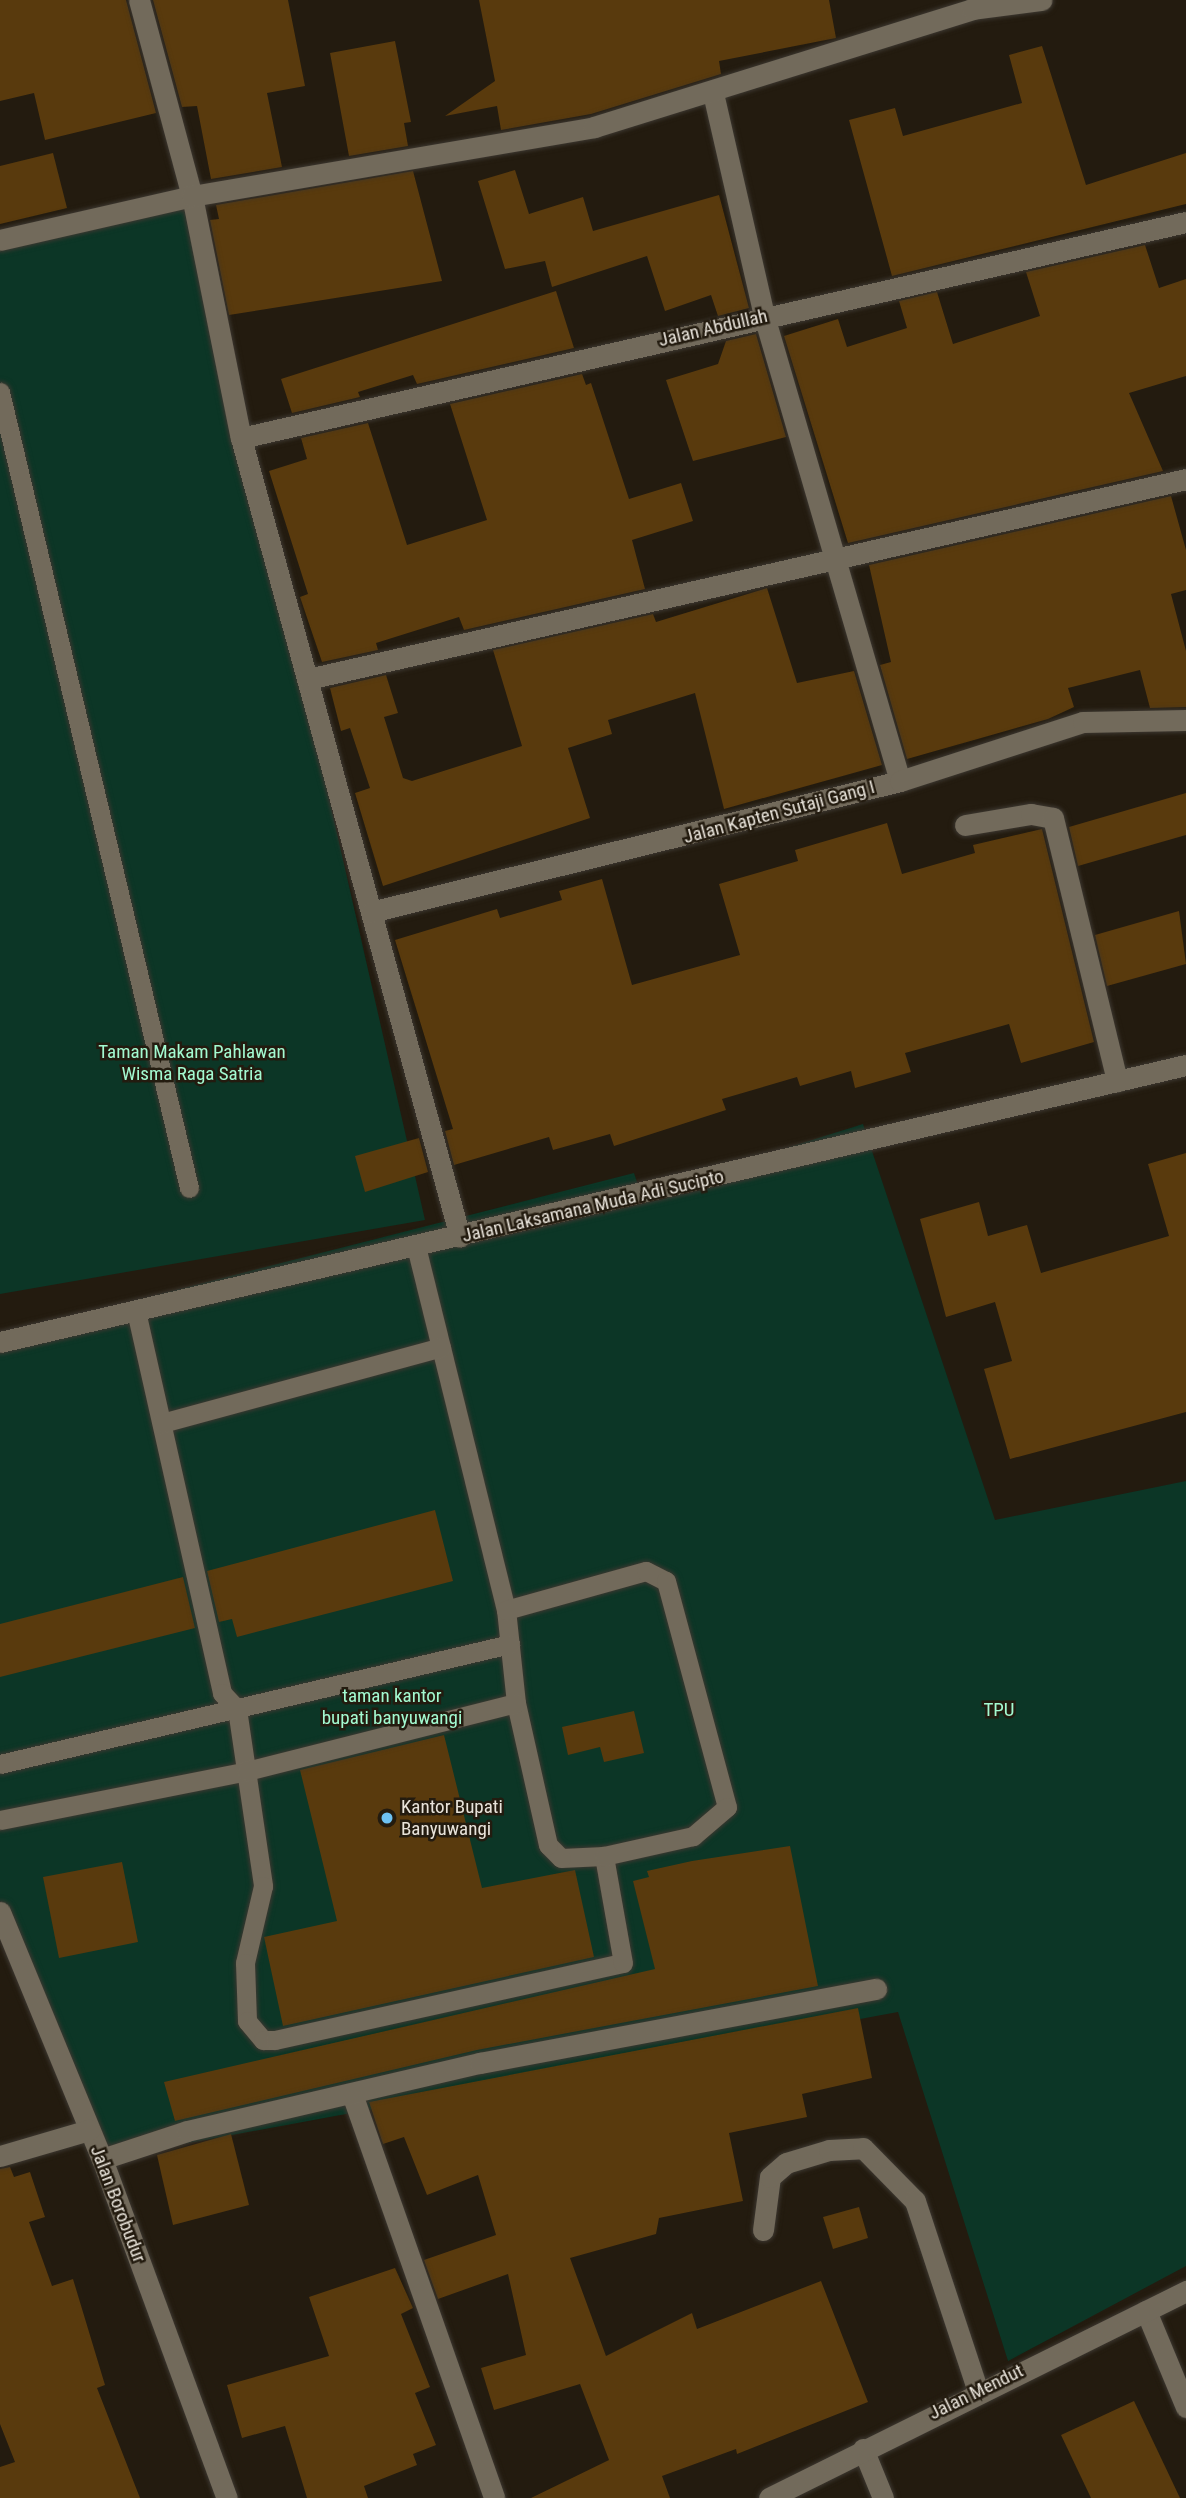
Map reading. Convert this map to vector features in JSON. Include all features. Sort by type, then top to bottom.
[{"type":"street","points":[[139,0],[192,196],[241,438],[460,1237]]},
{"type":"street","points":[[0,240],[192,196],[594,127],[713,93],[972,9],[1041,0]]},
{"type":"street","points":[[713,93],[764,316],[900,780]]},
{"type":"street","name":"Jalan Abdullah","points":[[241,438],[764,316],[1186,222]]},
{"type":"street","points":[[308,680],[772,569],[835,561],[1186,479]]},
{"type":"street","name":"Jalan Kapten Sutaji Gang I","points":[[371,912],[900,780],[1083,722],[1186,720]]},
{"type":"street","points":[[965,825],[1031,814],[1053,818],[1117,1081]]},
{"type":"street","name":"Jalan Laksamana Muda Adi Sucipto","points":[[0,1342],[460,1237],[1186,1065]]},
{"type":"street","name":"Jalan Borobudur","points":[[0,1912],[102,2159],[227,2498]]},
{"type":"street","points":[[102,2159],[187,2131],[575,2043],[876,1989]]},
{"type":"street","points":[[352,2094],[494,2498]]},
{"type":"street","points":[[0,2157],[89,2130]]},
{"type":"street","points":[[763,2230],[770,2177],[786,2163],[829,2150],[863,2148],[915,2201],[977,2389]]},
{"type":"street","name":"Jalan Mendut","points":[[769,2498],[977,2389],[1186,2291]]},
{"type":"street","points":[[1146,2311],[1186,2407]]},
{"type":"street","points":[[863,2449],[883,2498]]},
{"type":"lane","points":[[0,392],[189,1188]]},
{"type":"lane","points":[[416,1247],[506,1610],[516,1703],[548,1845],[561,1858],[604,1856],[693,1836],[727,1807],[666,1581],[646,1571],[506,1610]]},
{"type":"lane","points":[[136,1311],[222,1693],[237,1709],[263,1886],[242,2005],[263,2040],[623,1963],[604,1856]]},
{"type":"lane","points":[[162,1423],[441,1347]]},
{"type":"lane","points":[[0,1763],[510,1644]]},
{"type":"lane","points":[[0,1820],[247,1771],[516,1703]]},
{"type":"green space","name":"Taman Makam Pahlawan Wisma Raga Satria","points":[[192,196],[425,1220],[0,1294],[0,242]]},
{"type":"green space","name":"taman kantor bupati banyuwangi","points":[[863,1124],[995,1520],[1186,1481],[1186,2266],[1008,2361],[898,2012],[102,2159],[0,1901],[0,1335],[634,1173],[641,1194]]},
{"type":"building","points":[[0,0],[126,0],[156,113],[45,140],[34,93],[0,101]]},
{"type":"building","points":[[153,0],[288,0],[305,86],[267,93],[282,167],[211,179],[197,106],[182,107]]},
{"type":"building","points":[[479,0],[829,0],[836,38],[719,61],[721,74],[591,114],[501,130],[497,106],[445,116],[495,81]]},
{"type":"building","points":[[395,41],[411,122],[404,123],[408,146],[349,156],[330,53]]},
{"type":"building","points":[[1042,46],[1086,185],[1186,153],[1186,204],[892,276],[849,120],[895,108],[903,136],[1022,103],[1009,55]]},
{"type":"building","points":[[53,153],[67,208],[0,224],[0,166]]},
{"type":"building","points":[[515,170],[529,214],[583,197],[593,231],[719,195],[749,308],[718,316],[711,295],[665,311],[647,256],[552,287],[545,261],[505,269],[478,181]]},
{"type":"building","points":[[413,171],[442,281],[229,315],[210,220],[219,219],[216,205]]},
{"type":"building","points":[[1145,245],[1159,288],[1186,279],[1186,376],[1129,393],[1163,471],[848,543],[784,336],[838,319],[847,347],[907,328],[899,301],[937,292],[953,344],[1040,316],[1026,272]]},
{"type":"building","points":[[556,291],[574,348],[417,384],[413,375],[358,392],[360,397],[292,413],[281,379]]},
{"type":"building","points":[[756,334],[786,437],[693,461],[666,380],[718,364],[726,341]]},
{"type":"building","points":[[582,374],[586,385],[591,383],[629,499],[681,483],[693,521],[632,540],[645,589],[464,630],[459,617],[376,643],[378,650],[322,662],[300,597],[308,594],[269,471],[307,459],[301,438],[368,423],[407,545],[487,520],[450,404]]},
{"type":"building","points":[[1171,496],[1186,550],[1186,590],[1171,594],[1186,651],[1186,707],[1150,708],[1140,670],[1068,688],[1074,707],[1048,719],[907,759],[880,665],[891,662],[869,565]]},
{"type":"building","points":[[767,588],[797,683],[854,671],[882,765],[724,809],[695,693],[608,720],[612,734],[568,748],[590,818],[383,886],[355,793],[370,788],[350,728],[341,731],[330,688],[386,675],[398,713],[384,717],[403,778],[412,781],[522,746],[493,650],[653,614],[656,622]]},
{"type":"building","points":[[1186,793],[1186,835],[1078,866],[1069,827]]},
{"type":"building","points":[[887,823],[902,874],[975,853],[973,845],[1042,829],[1094,1042],[1021,1063],[1009,1024],[905,1053],[911,1072],[855,1088],[851,1071],[800,1086],[797,1077],[722,1099],[726,1110],[614,1146],[610,1134],[553,1150],[549,1137],[454,1165],[445,1131],[453,1129],[395,940],[497,909],[500,918],[562,900],[559,891],[602,879],[632,985],[740,955],[719,884],[798,861],[795,850]]},
{"type":"building","points":[[1179,911],[1186,964],[1107,986],[1095,935]]},
{"type":"building","points":[[419,1138],[428,1172],[365,1192],[355,1156]]},
{"type":"building","points":[[1186,1153],[1186,1412],[1010,1459],[984,1369],[1012,1361],[995,1302],[946,1317],[920,1219],[979,1202],[988,1236],[1027,1225],[1041,1273],[1169,1236],[1148,1164]]},
{"type":"building","points":[[435,1510],[453,1581],[237,1637],[232,1619],[219,1622],[207,1571]]},
{"type":"building","points":[[183,1577],[195,1628],[0,1677],[0,1624]]},
{"type":"building","points":[[634,1711],[644,1753],[604,1762],[600,1747],[568,1755],[562,1727]]},
{"type":"building","points":[[444,1735],[482,1888],[575,1870],[594,1957],[283,2026],[264,1937],[337,1921],[300,1770]]},
{"type":"building","points":[[790,1846],[818,1986],[477,2050],[175,2121],[164,2082],[655,1969],[633,1881],[649,1877],[647,1871],[692,1861]]},
{"type":"building","points":[[122,1862],[138,1942],[59,1958],[43,1877]]},
{"type":"building","points":[[858,2008],[872,2078],[802,2094],[807,2117],[729,2133],[743,2201],[659,2218],[656,2234],[570,2258],[606,2356],[692,2313],[697,2329],[821,2281],[868,2402],[737,2454],[736,2449],[662,2476],[670,2498],[531,2498],[609,2460],[580,2384],[494,2410],[481,2368],[526,2355],[508,2274],[438,2299],[424,2260],[496,2235],[478,2175],[427,2195],[404,2137],[383,2144],[369,2102]]},
{"type":"building","points":[[231,2134],[249,2205],[173,2225],[157,2155]]},
{"type":"building","points":[[10,2167],[14,2177],[30,2172],[45,2217],[29,2222],[52,2286],[73,2279],[105,2385],[97,2388],[140,2498],[0,2498],[0,2467],[15,2462],[0,2424],[0,2169]]},
{"type":"building","points":[[859,2207],[868,2238],[833,2249],[823,2217]]},
{"type":"building","points":[[395,2268],[413,2308],[401,2314],[430,2387],[415,2393],[436,2445],[413,2454],[417,2465],[364,2486],[368,2498],[307,2498],[285,2426],[242,2438],[227,2385],[329,2356],[309,2297]]},
{"type":"building","points":[[1134,2401],[1180,2498],[1091,2498],[1061,2435]]},
{"type":"place","name":"Kantor Bupati Banyuwangi","points":[[387,1818]]},
{"type":"park label","name":"TPU","points":[[999,1710]]}]
